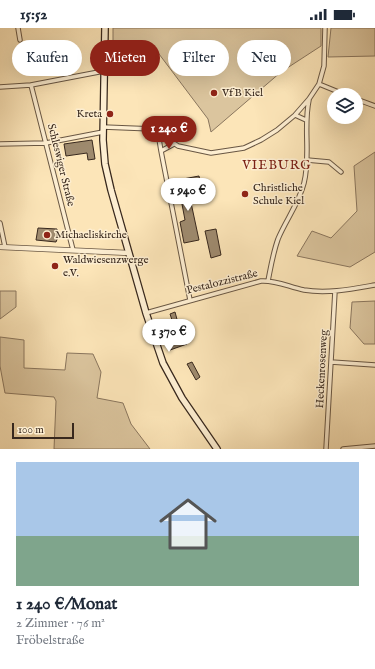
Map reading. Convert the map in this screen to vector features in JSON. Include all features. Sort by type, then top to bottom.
[{"type":"main road","points":[[105,28],[105,40]]},
{"type":"main road","points":[[104,76],[103,129],[107,174],[146,312],[160,356],[171,378],[186,404],[217,449]]},
{"type":"street","points":[[18,28],[20,40]]},
{"type":"street","points":[[0,144],[46,143],[103,129],[153,129],[174,144],[211,153],[242,148],[261,140],[295,115],[309,99],[319,84],[324,66],[325,28]]},
{"type":"street","points":[[0,87],[31,85],[90,74]]},
{"type":"street","points":[[319,84],[329,88]]},
{"type":"street","name":"Schleswiger Straße","points":[[31,85],[73,250]]},
{"type":"street","points":[[268,281],[272,256],[279,238],[297,202],[304,183],[308,160],[306,120],[309,99]]},
{"type":"street","points":[[363,102],[375,106]]},
{"type":"street","points":[[295,115],[306,120]]},
{"type":"street","points":[[158,139],[190,300]]},
{"type":"street","points":[[161,151],[174,144]]},
{"type":"street","points":[[308,160],[329,162],[341,172]]},
{"type":"street","points":[[0,223],[3,247],[129,252]]},
{"type":"street","name":"Pestalozzistraße","points":[[146,312],[231,288],[268,281],[305,290],[335,291],[375,285]]},
{"type":"street","name":"Heckenrosenweg","points":[[326,449],[335,291]]},
{"type":"street","points":[[331,362],[375,364]]},
{"type":"street","points":[[343,449],[375,446]]},
{"type":"shaded area","points":[[113,28],[321,28],[321,46],[291,66],[291,40],[237,40],[237,76],[276,76],[211,132],[208,119],[176,76],[229,76],[229,40],[168,40],[168,66],[160,55],[160,40],[113,40]]},
{"type":"shaded area","points":[[331,28],[375,28],[375,56],[328,57]]},
{"type":"shaded area","points":[[375,152],[375,252],[350,267],[297,256],[312,231],[331,238],[357,211],[354,166]]},
{"type":"shaded area","points":[[0,291],[16,291],[16,307],[0,319]]},
{"type":"shaded area","points":[[375,301],[375,344],[364,344],[350,328],[352,302]]},
{"type":"shaded area","points":[[0,337],[24,340],[24,368],[65,370],[67,353],[93,354],[101,372],[97,398],[123,403],[131,424],[150,449],[54,449],[56,401],[54,397],[5,393],[0,366]]},
{"type":"building","points":[[92,140],[95,159],[88,160],[87,153],[66,156],[64,144]]},
{"type":"building","points":[[199,176],[200,181],[187,184],[199,240],[184,243],[180,222],[185,220],[178,183],[184,182],[183,179]]},
{"type":"building","name":"Michaeliskirche","points":[[38,228],[57,229],[58,237],[56,242],[36,240]]},
{"type":"building","points":[[216,229],[221,255],[211,258],[205,231]]},
{"type":"building","points":[[175,312],[178,323],[174,325],[178,337],[189,334],[191,341],[170,350],[169,345],[173,344],[168,327],[162,329],[160,323],[172,320],[170,314]]},
{"type":"building","points":[[192,362],[200,377],[196,380],[187,364]]},
{"type":"place","name":"VfB Kiel","points":[[214,93]]},
{"type":"place","name":"Kreta","points":[[110,114]]},
{"type":"place","name":"Christliche Schule Kiel","points":[[245,194]]},
{"type":"place","name":"Michaeliskirche","points":[[47,235]]},
{"type":"place","name":"Waldwiesenzwerge e.V.","points":[[55,266]]},
{"type":"district","name":"VIEBURG","points":[[277,165]]}]
